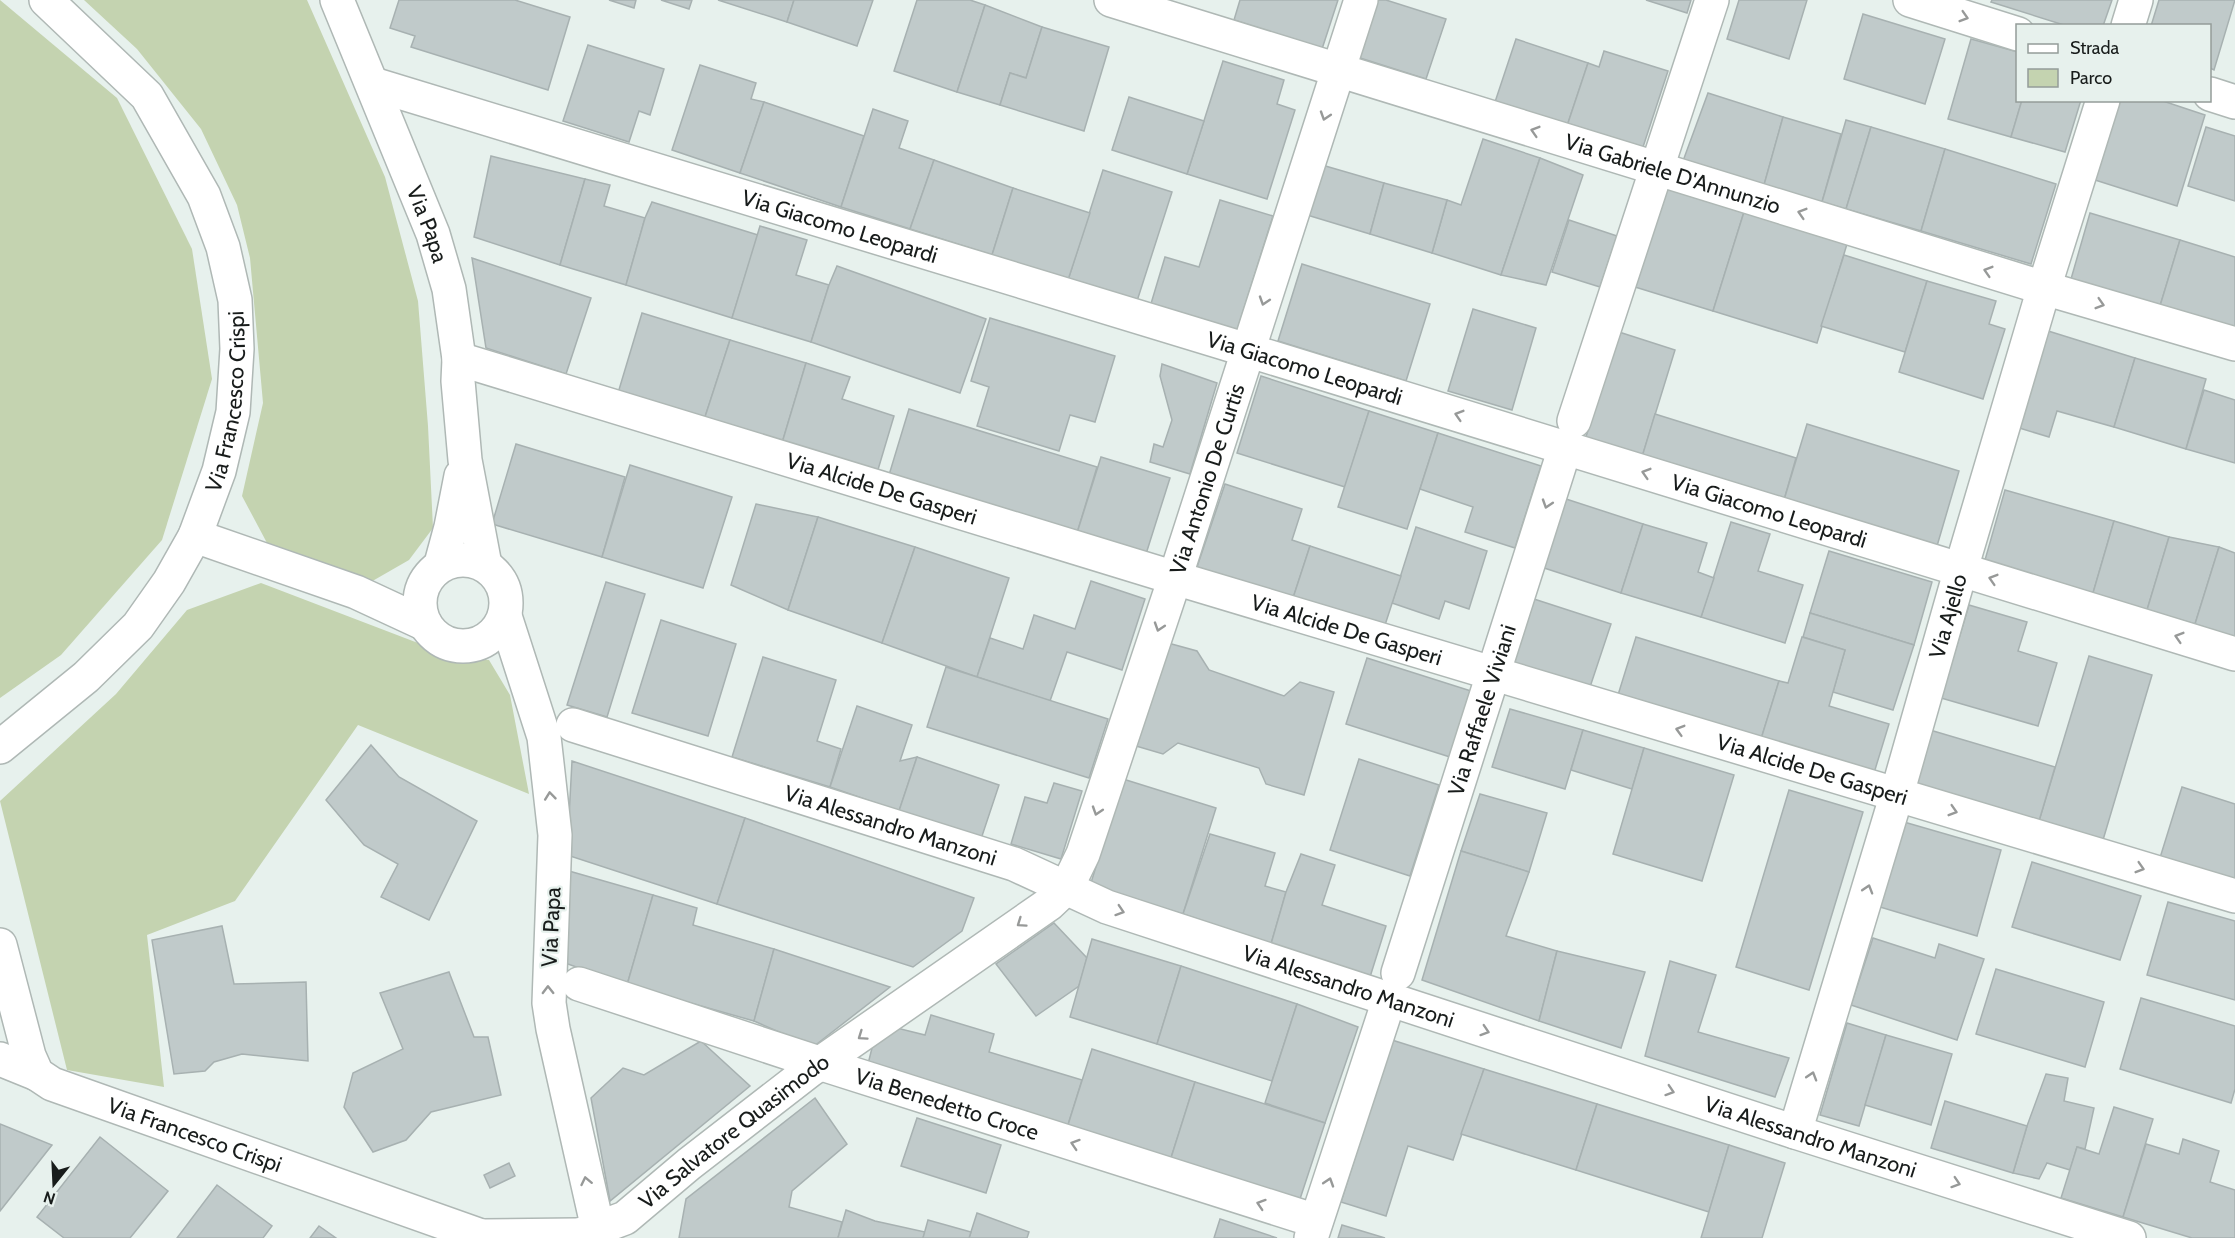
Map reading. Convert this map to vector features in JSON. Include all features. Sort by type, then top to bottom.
[{"type":"street","name":"Via Francesco Crispi","points":[[0,747],[87,677],[138,626],[170,582],[195,536],[219,471],[233,412],[237,349],[235,300],[223,247],[204,196],[147,96],[46,0]]},
{"type":"street","name":"Via Papa","points":[[337,0],[433,234],[449,289],[459,359],[458,381],[465,460],[485,565]]},
{"type":"street","name":"Via Gabriele D'Annunzio","points":[[1111,0],[2235,345]]},
{"type":"street","name":"Via Antonio De Curtis","points":[[1067,887],[1083,854],[1175,578],[1361,0]]},
{"type":"street","name":"Via Raffaele Viviani","points":[[1314,1230],[1569,435],[1712,0]]},
{"type":"street","points":[[1910,0],[2016,33]]},
{"type":"street","points":[[2129,24],[2136,0]]},
{"type":"street","name":"Via Giacomo Leopardi","points":[[373,84],[1247,350],[1569,435],[1961,569],[2235,654]]},
{"type":"street","points":[[2211,94],[2235,102]]},
{"type":"street","name":"Via Ajello","points":[[1794,1132],[1898,794],[1961,569],[2044,288],[2102,102]]},
{"type":"street","name":"Via Alcide De Gasperi","points":[[459,359],[1493,675],[2235,896]]},
{"type":"street","name":"Via Papa","points":[[434,571],[452,527],[465,460]]},
{"type":"street","points":[[195,536],[356,592],[425,624]]},
{"type":"street","points":[[356,592],[393,592],[434,571],[456,560],[471,559],[496,573],[504,586],[507,601],[505,616],[498,630],[478,644],[463,646],[448,643],[435,636],[425,624],[420,610],[421,592],[434,571]]},
{"type":"street","name":"Via Papa","points":[[505,616],[544,737],[555,835],[549,1003],[598,1232]]},
{"type":"street","name":"Via Alessandro Manzoni","points":[[573,725],[1014,864],[1107,907],[1393,987],[1794,1132],[2129,1238]]},
{"type":"street","name":"Via Salvatore Quasimodo","points":[[598,1232],[809,1071],[1048,904],[1067,887]]},
{"type":"street","points":[[0,945],[29,1056],[37,1074]]},
{"type":"street","name":"Via Benedetto Croce","points":[[579,984],[1314,1230]]},
{"type":"street","name":"Via Francesco Crispi","points":[[0,1059],[37,1074],[52,1084],[485,1237],[598,1232]]},
{"type":"green space","points":[[0,0],[117,98],[192,249],[212,379],[162,540],[61,655],[0,698]]},
{"type":"green space","points":[[84,0],[307,0],[385,177],[418,301],[433,528],[409,560],[369,583],[267,543],[242,496],[263,403],[250,258],[237,205],[201,129],[137,49]]},
{"type":"green space","points":[[261,583],[452,656],[489,660],[510,695],[529,794],[358,725],[235,901],[147,935],[164,1087],[67,1070],[0,801],[116,694],[187,610]]},
{"type":"building","points":[[399,0],[515,0],[570,17],[548,90],[411,47],[415,36],[390,28]]},
{"type":"building","points":[[609,0],[636,0],[634,8]]},
{"type":"building","points":[[661,0],[692,0],[689,9]]},
{"type":"building","points":[[718,0],[794,0],[787,22]]},
{"type":"building","points":[[794,0],[873,0],[857,46],[787,22]]},
{"type":"building","points":[[917,0],[970,0],[985,5],[957,92],[894,71]]},
{"type":"building","points":[[1240,0],[1338,0],[1322,49],[1234,20]]},
{"type":"building","points":[[1376,0],[1386,0],[1446,19],[1426,79],[1357,57]]},
{"type":"building","points":[[1646,0],[1691,0],[1687,13]]},
{"type":"building","points":[[1739,0],[1807,0],[1789,59],[1727,39]]},
{"type":"building","points":[[1992,0],[2112,0],[2104,24],[2061,24],[1991,2]]},
{"type":"building","points":[[2159,0],[2235,0],[2214,70],[2211,68],[2211,24],[2152,24]]},
{"type":"building","points":[[985,5],[1042,27],[1026,78],[1010,73],[1000,105],[957,92]]},
{"type":"building","points":[[1863,14],[1945,39],[1925,104],[1844,79]]},
{"type":"building","points":[[1042,27],[1109,47],[1084,131],[1000,105],[1010,73],[1026,78]]},
{"type":"building","points":[[1516,39],[1588,63],[1567,126],[1495,102]]},
{"type":"building","points":[[1971,39],[2016,51],[2016,102],[2021,102],[2011,137],[1948,119]]},
{"type":"building","points":[[588,45],[664,69],[650,115],[639,111],[629,142],[563,121]]},
{"type":"building","points":[[1604,51],[1668,71],[1642,150],[1567,126],[1588,63],[1599,67]]},
{"type":"building","points":[[1223,61],[1284,80],[1277,104],[1295,110],[1267,199],[1187,174]]},
{"type":"building","points":[[700,65],[756,83],[751,99],[764,102],[740,173],[672,150]]},
{"type":"building","points":[[1708,93],[1783,117],[1764,185],[1683,161]]},
{"type":"building","points":[[1129,97],[1204,121],[1187,174],[1112,150]]},
{"type":"building","points":[[764,102],[864,136],[841,207],[740,173]]},
{"type":"building","points":[[2021,102],[2080,102],[2065,152],[2011,137]]},
{"type":"building","points":[[2119,102],[2166,102],[2205,115],[2177,206],[2095,180]]},
{"type":"building","points":[[873,109],[908,121],[899,148],[934,160],[910,229],[841,207]]},
{"type":"building","points":[[1783,117],[1841,134],[1822,202],[1764,185]]},
{"type":"building","points":[[1846,120],[1871,127],[1846,209],[1822,202]]},
{"type":"building","points":[[1871,127],[1945,149],[1921,231],[1846,209]]},
{"type":"building","points":[[2206,127],[2235,136],[2235,201],[2188,186]]},
{"type":"building","points":[[1483,139],[1540,158],[1501,275],[1432,253],[1447,200],[1461,205]]},
{"type":"building","points":[[1945,149],[2056,184],[2031,264],[1921,231]]},
{"type":"building","points":[[491,156],[585,179],[560,265],[474,237]]},
{"type":"building","points":[[1540,158],[1583,175],[1546,285],[1501,275]]},
{"type":"building","points":[[934,160],[1013,188],[992,255],[910,229]]},
{"type":"building","points":[[1322,165],[1384,183],[1370,234],[1307,215]]},
{"type":"building","points":[[1103,170],[1172,192],[1137,301],[1068,280]]},
{"type":"building","points":[[585,179],[610,185],[604,206],[645,218],[626,285],[560,265]]},
{"type":"building","points":[[1384,183],[1447,200],[1432,253],[1370,234]]},
{"type":"building","points":[[1013,188],[1090,213],[1068,280],[992,255]]},
{"type":"building","points":[[1666,188],[1744,212],[1713,311],[1635,287]]},
{"type":"building","points":[[1220,200],[1273,216],[1236,334],[1150,307],[1165,257],[1199,267]]},
{"type":"building","points":[[652,202],[758,235],[732,318],[626,285],[645,218]]},
{"type":"building","points":[[1744,212],[1847,244],[1817,343],[1713,311]]},
{"type":"building","points":[[2090,213],[2180,240],[2160,306],[2071,279]]},
{"type":"building","points":[[1569,220],[1617,236],[1600,287],[1552,272]]},
{"type":"building","points":[[760,226],[807,240],[796,275],[829,285],[811,342],[732,318]]},
{"type":"building","points":[[2180,240],[2235,257],[2235,329],[2160,306]]},
{"type":"building","points":[[1844,255],[1927,281],[1905,352],[1821,326]]},
{"type":"building","points":[[472,258],[591,298],[566,374],[486,348]]},
{"type":"building","points":[[1302,264],[1430,304],[1406,381],[1278,341]]},
{"type":"building","points":[[837,266],[986,319],[960,393],[811,342]]},
{"type":"building","points":[[1927,281],[1996,301],[1989,324],[2005,329],[1983,399],[1899,372]]},
{"type":"building","points":[[1473,309],[1536,328],[1512,410],[1448,391]]},
{"type":"building","points":[[642,313],[730,340],[704,420],[618,393]]},
{"type":"building","points":[[990,318],[1115,356],[1095,422],[1070,415],[1059,451],[977,426],[989,387],[971,381]]},
{"type":"building","points":[[2045,330],[2135,358],[2114,427],[2057,411],[2049,437],[2016,427]]},
{"type":"building","points":[[1619,332],[1675,350],[1642,457],[1585,440]]},
{"type":"building","points":[[730,340],[806,363],[782,443],[704,420]]},
{"type":"building","points":[[2135,358],[2206,379],[2186,449],[2114,427]]},
{"type":"building","points":[[806,363],[850,377],[842,399],[894,416],[877,473],[782,443]]},
{"type":"building","points":[[1162,364],[1217,383],[1190,474],[1150,462],[1154,444],[1163,447],[1172,420],[1160,376]]},
{"type":"building","points":[[1261,376],[1369,411],[1345,487],[1237,453]]},
{"type":"building","points":[[2204,390],[2235,400],[2235,463],[2186,449]]},
{"type":"building","points":[[909,409],[1097,467],[1077,533],[889,475]]},
{"type":"building","points":[[1369,411],[1438,433],[1407,529],[1338,507]]},
{"type":"building","points":[[1655,414],[1796,458],[1784,500],[1642,457]]},
{"type":"building","points":[[1807,424],[1959,471],[1937,546],[1784,500]]},
{"type":"building","points":[[1438,433],[1541,466],[1515,548],[1465,532],[1473,507],[1420,489]]},
{"type":"building","points":[[516,444],[625,477],[602,557],[492,524]]},
{"type":"building","points":[[1101,457],[1170,478],[1146,554],[1077,533]]},
{"type":"building","points":[[630,465],[732,497],[703,588],[602,557]]},
{"type":"building","points":[[1225,484],[1302,509],[1292,540],[1310,546],[1293,598],[1197,567]]},
{"type":"building","points":[[2005,490],[2114,521],[2093,593],[1985,560]]},
{"type":"building","points":[[1563,498],[1643,524],[1621,593],[1541,567]]},
{"type":"building","points":[[756,504],[818,517],[788,610],[731,585]]},
{"type":"building","points":[[818,517],[915,547],[882,643],[788,610]]},
{"type":"building","points":[[2114,521],[2169,537],[2147,610],[2093,593]]},
{"type":"building","points":[[1731,522],[1770,534],[1758,571],[1803,585],[1785,643],[1701,617]]},
{"type":"building","points":[[1643,524],[1707,543],[1698,572],[1714,578],[1701,617],[1621,593]]},
{"type":"building","points":[[1416,527],[1487,551],[1469,609],[1445,601],[1439,619],[1392,603]]},
{"type":"building","points":[[2169,537],[2219,547],[2195,624],[2147,610]]},
{"type":"building","points":[[1310,546],[1401,576],[1384,628],[1293,598]]},
{"type":"building","points":[[915,547],[1009,578],[977,677],[882,643]]},
{"type":"building","points":[[2219,547],[2235,553],[2235,637],[2195,624]]},
{"type":"building","points":[[1829,551],[1932,582],[1914,645],[1810,613]]},
{"type":"building","points":[[1091,581],[1145,599],[1122,670],[1067,652],[1050,701],[977,677],[990,638],[1023,649],[1034,615],[1075,629]]},
{"type":"building","points":[[606,582],[645,594],[607,717],[567,705]]},
{"type":"building","points":[[1534,599],[1611,624],[1589,690],[1512,665]]},
{"type":"building","points":[[1969,605],[2027,622],[2018,651],[2057,663],[2038,726],[1941,698]]},
{"type":"building","points":[[1810,613],[1914,645],[1893,710],[1833,692],[1845,650],[1803,637]]},
{"type":"building","points":[[661,620],[736,644],[708,736],[632,713]]},
{"type":"building","points":[[1636,637],[1779,681],[1761,739],[1618,695]]},
{"type":"building","points":[[1802,637],[1845,650],[1829,706],[1889,724],[1874,773],[1761,739],[1779,681],[1788,683]]},
{"type":"building","points":[[1168,643],[1197,651],[1209,670],[1284,696],[1300,682],[1334,692],[1304,795],[1266,784],[1259,768],[1178,743],[1163,754],[1136,746]]},
{"type":"building","points":[[2089,656],[2152,675],[2103,840],[2039,821]]},
{"type":"building","points":[[763,657],[836,680],[817,741],[841,749],[830,787],[732,757]]},
{"type":"building","points":[[1367,658],[1471,691],[1450,757],[1346,724]]},
{"type":"building","points":[[946,667],[1108,719],[1089,778],[927,727]]},
{"type":"building","points":[[857,706],[912,725],[900,761],[917,757],[899,811],[830,787]]},
{"type":"building","points":[[1510,709],[1583,730],[1565,789],[1492,767]]},
{"type":"building","points":[[1583,730],[1644,748],[1632,789],[1571,770]]},
{"type":"building","points":[[1930,730],[2055,767],[2039,821],[1914,785]]},
{"type":"building","points":[[371,745],[399,777],[477,821],[429,920],[381,897],[398,864],[364,845],[326,800]]},
{"type":"building","points":[[1644,748],[1734,775],[1702,881],[1613,854]]},
{"type":"building","points":[[917,757],[999,785],[981,839],[899,811]]},
{"type":"building","points":[[1359,759],[1439,785],[1410,876],[1330,850]]},
{"type":"building","points":[[572,761],[745,818],[717,904],[567,855]]},
{"type":"building","points":[[1123,779],[1216,808],[1183,914],[1090,886]]},
{"type":"building","points":[[1054,783],[1082,791],[1061,859],[1011,844],[1025,797],[1047,803]]},
{"type":"building","points":[[2182,787],[2235,804],[2235,885],[2159,861]]},
{"type":"building","points":[[1789,790],[1863,812],[1809,990],[1736,967]]},
{"type":"building","points":[[1480,794],[1547,813],[1529,872],[1461,851]]},
{"type":"building","points":[[745,818],[974,898],[962,931],[913,967],[717,904]]},
{"type":"building","points":[[1904,822],[2001,850],[1977,936],[1880,907]]},
{"type":"building","points":[[1210,834],[1275,853],[1265,886],[1286,892],[1271,944],[1183,914]]},
{"type":"building","points":[[1461,851],[1529,872],[1506,936],[1557,951],[1539,1021],[1422,980]]},
{"type":"building","points":[[1301,854],[1335,865],[1322,905],[1386,926],[1370,977],[1271,944],[1286,892]]},
{"type":"building","points":[[2032,862],[2141,896],[2120,960],[2012,927]]},
{"type":"building","points":[[569,871],[653,895],[627,985],[565,963]]},
{"type":"building","points":[[653,895],[697,908],[693,925],[774,949],[754,1021],[627,985]]},
{"type":"building","points":[[2168,902],[2235,921],[2235,1000],[2147,975]]},
{"type":"building","points":[[1054,923],[1087,958],[1079,986],[1036,1016],[996,964]]},
{"type":"building","points":[[222,926],[234,984],[306,982],[308,1061],[242,1054],[214,1062],[205,1071],[174,1074],[152,940]]},
{"type":"building","points":[[1873,938],[1935,958],[1939,944],[1984,959],[1957,1040],[1851,1005]]},
{"type":"building","points":[[1092,939],[1181,966],[1157,1044],[1070,1017]]},
{"type":"building","points":[[774,949],[890,987],[813,1047],[754,1021]]},
{"type":"building","points":[[1557,951],[1645,972],[1621,1048],[1539,1021]]},
{"type":"building","points":[[1670,961],[1716,975],[1698,1032],[1789,1058],[1775,1097],[1645,1056]]},
{"type":"building","points":[[1181,966],[1297,1004],[1272,1081],[1157,1044]]},
{"type":"building","points":[[1996,969],[2104,1002],[2085,1067],[1976,1034]]},
{"type":"building","points":[[449,972],[474,1037],[488,1037],[501,1095],[431,1112],[406,1140],[373,1152],[344,1107],[353,1073],[403,1049],[380,993]]},
{"type":"building","points":[[2141,998],[2235,1026],[2235,1089],[2231,1103],[2120,1069]]},
{"type":"building","points":[[1297,1004],[1358,1027],[1325,1123],[1265,1103]]},
{"type":"building","points":[[931,1015],[994,1034],[989,1052],[1082,1080],[1067,1128],[868,1064],[872,1048],[897,1028],[925,1035]]},
{"type":"building","points":[[1847,1023],[1886,1035],[1859,1126],[1820,1115]]},
{"type":"building","points":[[1886,1035],[1952,1054],[1931,1125],[1865,1105]]},
{"type":"building","points":[[1392,1040],[1484,1069],[1453,1160],[1408,1146],[1386,1216],[1341,1202]]},
{"type":"building","points":[[701,1041],[750,1086],[610,1201],[591,1098],[623,1068],[644,1075]]},
{"type":"building","points":[[1092,1049],[1195,1082],[1170,1161],[1067,1128]]},
{"type":"building","points":[[1484,1069],[1597,1104],[1576,1170],[1461,1134]]},
{"type":"building","points":[[2046,1074],[2068,1078],[2064,1101],[2094,1108],[2085,1149],[2077,1147],[2070,1170],[2047,1163],[2039,1179],[2013,1173]]},
{"type":"building","points":[[1195,1082],[1325,1123],[1299,1202],[1170,1161]]},
{"type":"building","points":[[815,1098],[847,1144],[792,1191],[789,1207],[842,1222],[838,1238],[679,1238],[686,1199]]},
{"type":"building","points":[[1945,1101],[2027,1126],[2013,1173],[1931,1148]]},
{"type":"building","points":[[1597,1104],[1729,1145],[1709,1212],[1576,1170]]},
{"type":"building","points":[[2114,1107],[2153,1119],[2123,1217],[2061,1198],[2077,1147],[2099,1154]]},
{"type":"building","points":[[917,1118],[1001,1145],[986,1193],[901,1166]]},
{"type":"building","points":[[0,1124],[52,1145],[0,1211]]},
{"type":"building","points":[[100,1137],[168,1191],[130,1238],[64,1238],[37,1217]]},
{"type":"building","points":[[2183,1139],[2219,1151],[2210,1182],[2235,1190],[2235,1238],[2192,1238],[2123,1217],[2146,1144],[2179,1154]]},
{"type":"building","points":[[1729,1145],[1785,1163],[1762,1238],[1701,1238]]},
{"type":"building","points":[[509,1163],[515,1176],[490,1188],[484,1175]]},
{"type":"building","points":[[217,1185],[272,1226],[263,1238],[177,1238]]},
{"type":"building","points":[[846,1210],[875,1221],[925,1232],[923,1238],[838,1238]]},
{"type":"building","points":[[977,1213],[1029,1232],[1027,1238],[969,1238]]},
{"type":"building","points":[[1220,1219],[1277,1238],[1214,1238]]},
{"type":"building","points":[[928,1220],[971,1232],[969,1238],[923,1238]]},
{"type":"building","points":[[1342,1225],[1385,1238],[1338,1238]]},
{"type":"building","points":[[319,1226],[336,1238],[310,1238]]}]
